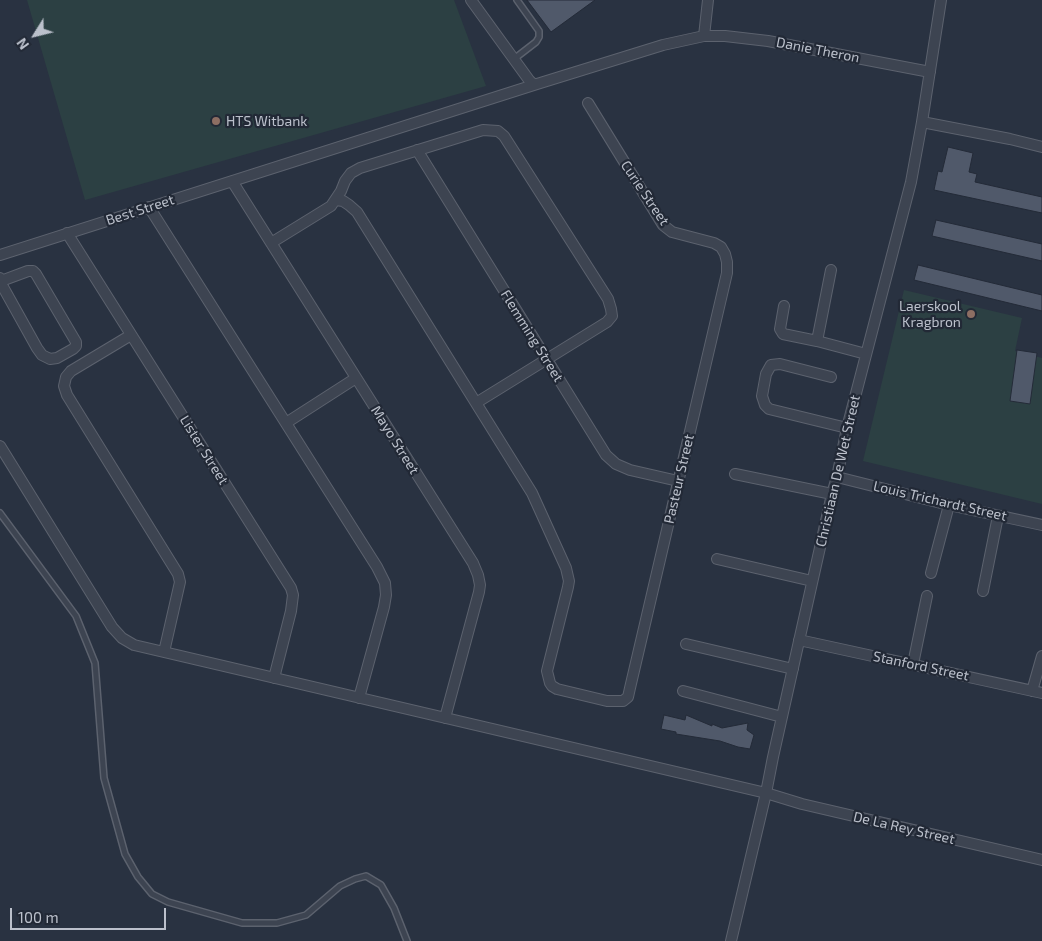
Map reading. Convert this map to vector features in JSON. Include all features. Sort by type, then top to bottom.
[{"type":"street","points":[[471,0],[529,80],[533,84],[537,84]]},
{"type":"street","points":[[704,36],[708,0]]},
{"type":"street","name":"Christiaan De Wet Street","points":[[731,941],[847,428],[911,182],[941,0]]},
{"type":"street","name":"Danie Theron","points":[[537,84],[663,46],[704,36],[768,40],[930,72]]},
{"type":"street","name":"Best Street","points":[[0,254],[537,84]]},
{"type":"street","name":"Curie Street","points":[[588,103],[663,225],[672,232],[714,243],[721,247],[725,254]]},
{"type":"street","points":[[922,122],[1042,147]]},
{"type":"street","points":[[271,243],[331,206],[342,191],[345,181],[351,173],[360,168],[483,130],[498,131],[504,136],[608,299],[612,316],[607,322],[476,403],[357,212],[343,201],[336,200]]},
{"type":"street","name":"Flemming Street","points":[[417,150],[606,455],[616,464],[630,470],[678,481]]},
{"type":"street","name":"Mayo Street","points":[[232,181],[473,563],[478,575],[480,592],[445,718]]},
{"type":"street","points":[[149,207],[377,567],[385,583],[384,607],[359,698]]},
{"type":"street","name":"Lister Street","points":[[67,233],[291,588],[293,595],[291,611],[274,678]]},
{"type":"street","name":"Pasteur Street","points":[[476,403],[532,493],[568,575],[568,587],[547,671],[550,683],[557,689],[607,701],[623,702],[628,697],[727,273],[725,254]]},
{"type":"street","points":[[817,341],[831,270]]},
{"type":"street","points":[[28,271],[36,274],[76,342],[76,346],[57,358],[50,359],[42,355],[0,280],[28,271]]},
{"type":"street","points":[[784,306],[780,329],[783,334],[866,354]]},
{"type":"street","points":[[131,335],[71,371],[66,377],[64,386],[67,395],[178,574],[180,582],[164,652]]},
{"type":"street","points":[[831,377],[780,364],[771,366],[766,374],[762,396],[765,405],[769,409],[847,428]]},
{"type":"street","points":[[286,423],[356,378]]},
{"type":"street","name":"De La Rey Street","points":[[0,446],[112,627],[122,638],[134,645],[766,793],[802,804],[1042,860]]},
{"type":"street","points":[[735,474],[832,494]]},
{"type":"street","name":"Louis Trichardt Street","points":[[837,477],[949,505],[1042,525]]},
{"type":"street","points":[[931,573],[949,505]]},
{"type":"street","points":[[983,591],[998,516]]},
{"type":"street","points":[[717,559],[812,581]]},
{"type":"street","points":[[913,664],[927,596]]},
{"type":"street","name":"Stanford Street","points":[[799,640],[1037,692]]},
{"type":"street","points":[[686,644],[793,669]]},
{"type":"street","points":[[1037,692],[1042,656]]},
{"type":"street","points":[[683,691],[782,717]]},
{"type":"lane","points":[[514,59],[540,37],[539,31],[517,0]]},
{"type":"lane","points":[[0,513],[76,616],[96,663],[104,778],[125,854],[138,877],[152,894],[168,902],[242,923],[277,923],[306,915],[340,886],[366,876],[381,885],[394,908],[407,941]]},
{"type":"green space","name":"HTS Witbank","points":[[27,0],[454,0],[486,86],[85,200]]},
{"type":"green space","points":[[904,290],[1022,318],[1015,351],[1042,358],[1042,504],[863,461]]},
{"type":"building","points":[[527,0],[595,0],[551,32]]},
{"type":"building","points":[[948,147],[973,153],[969,172],[977,174],[975,182],[1042,197],[1042,213],[934,190],[938,171],[942,172]]},
{"type":"building","points":[[936,220],[1042,244],[1042,261],[932,236]]},
{"type":"building","points":[[918,265],[1042,295],[1042,311],[914,280]]},
{"type":"building","points":[[1017,350],[1037,353],[1030,404],[1010,401]]},
{"type":"building","points":[[664,715],[685,720],[686,715],[712,726],[712,724],[722,728],[748,723],[747,730],[754,735],[750,749],[720,741],[676,734],[676,732],[661,729]]},
{"type":"place","name":"HTS Witbank","points":[[216,121]]},
{"type":"place","name":"Laerskool Kragbron","points":[[971,314]]}]
